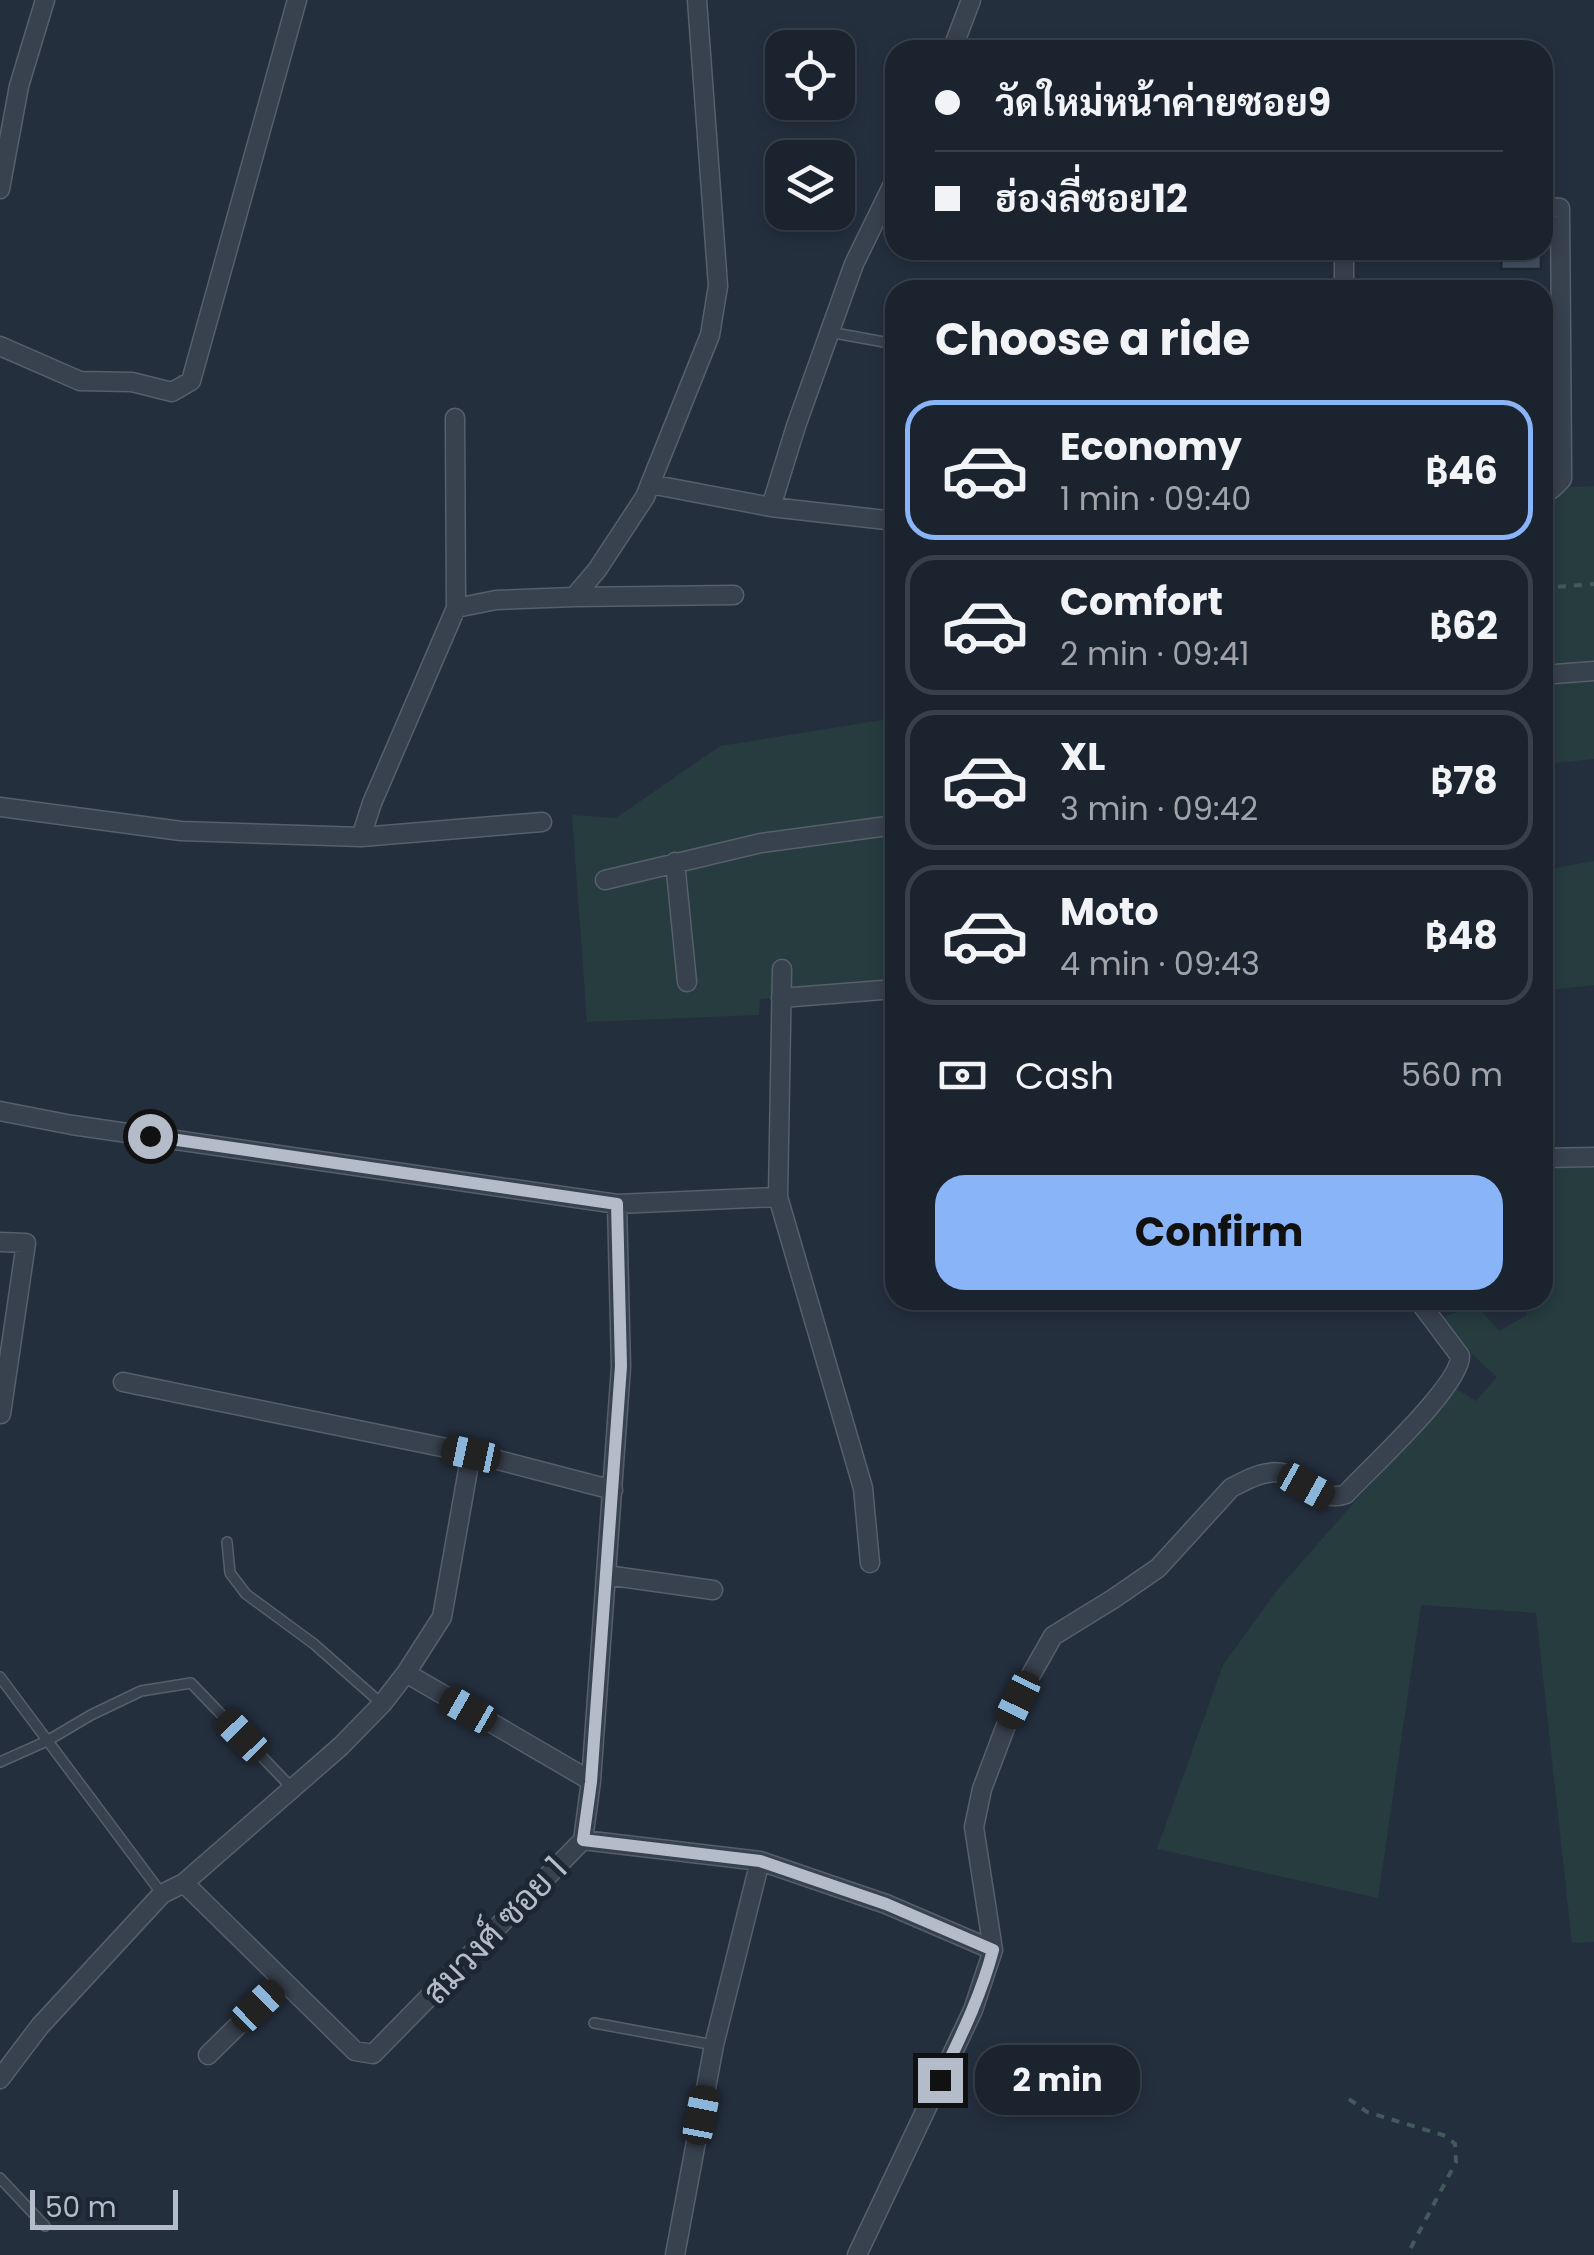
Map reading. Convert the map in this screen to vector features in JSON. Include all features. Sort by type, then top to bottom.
[{"type":"street","points":[[0,190],[9,84],[45,0]]},
{"type":"street","points":[[0,346],[80,381],[132,382],[172,392],[192,381],[297,0]]},
{"type":"street","points":[[574,597],[597,570],[645,497],[710,334],[718,286],[697,0]]},
{"type":"street","points":[[956,40],[971,0]]},
{"type":"street","points":[[771,508],[828,332],[854,264],[885,200]]},
{"type":"street","points":[[1553,207],[1560,208],[1562,479],[1553,488]]},
{"type":"street","points":[[360,836],[456,608],[455,418]]},
{"type":"street","points":[[650,484],[771,508],[885,520]]},
{"type":"street","points":[[456,608],[496,600],[734,595]]},
{"type":"street","points":[[1553,675],[1594,671]]},
{"type":"street","points":[[0,807],[181,831],[360,836],[542,822]]},
{"type":"street","points":[[605,880],[761,843],[885,826]]},
{"type":"street","points":[[674,862],[686,982]]},
{"type":"street","points":[[782,969],[778,1197],[863,1488],[870,1564]]},
{"type":"street","points":[[781,998],[885,990]]},
{"type":"street","points":[[0,1110],[92,1128],[617,1204],[778,1197]]},
{"type":"street","points":[[1553,1158],[1594,1156]]},
{"type":"street","name":"สมวงศ์ ซอย 1","points":[[184,1883],[355,2051],[373,2054],[583,1840],[591,1782],[621,1366],[617,1204]]},
{"type":"street","points":[[0,1242],[26,1244],[1,1414]]},
{"type":"street","points":[[857,2255],[988,1972],[993,1950],[974,1827],[982,1789],[1008,1720],[1052,1636],[1158,1568],[1232,1488],[1274,1472],[1286,1474],[1326,1496],[1346,1494],[1432,1405],[1461,1360],[1426,1310]]},
{"type":"street","points":[[123,1382],[471,1454],[613,1490]]},
{"type":"street","points":[[0,2079],[40,2026],[162,1894],[184,1883],[341,1746],[406,1674],[442,1618],[471,1454]]},
{"type":"street","points":[[606,1574],[713,1590]]},
{"type":"street","points":[[406,1674],[591,1782]]},
{"type":"street","points":[[583,1840],[760,1861],[886,1904],[993,1950]]},
{"type":"street","points":[[675,2255],[714,2045],[760,1861]]},
{"type":"street","points":[[208,2055],[283,1981]]},
{"type":"lane","points":[[828,332],[885,342]]},
{"type":"lane","points":[[227,1542],[230,1573],[246,1594],[314,1644],[382,1704]]},
{"type":"lane","points":[[0,1676],[162,1894]]},
{"type":"lane","points":[[0,1762],[141,1691],[191,1682],[292,1788]]},
{"type":"lane","points":[[594,2023],[714,2045]]},
{"type":"lane","points":[[0,2178],[45,2226]]},
{"type":"path","points":[[1553,587],[1594,584]]},
{"type":"path","points":[[1348,2099],[1367,2112],[1446,2136],[1455,2144],[1456,2162],[1408,2255]]},
{"type":"green space","points":[[1594,486],[1594,759],[1553,763],[1553,488]]},
{"type":"green space","points":[[885,720],[885,991],[760,999],[759,1015],[587,1022],[572,815],[616,818],[720,746]]},
{"type":"green space","points":[[1594,861],[1594,985],[1553,990],[1553,868]]},
{"type":"green space","points":[[1594,1164],[1594,1942],[1572,1943],[1536,1613],[1421,1605],[1378,1898],[1157,1849],[1223,1665],[1278,1589],[1455,1388],[1476,1401],[1497,1377],[1440,1318],[1465,1310],[1481,1310],[1499,1331],[1527,1315],[1526,1310],[1553,1310],[1553,1165]]},
{"type":"building","points":[[1501,260],[1541,260],[1541,269],[1501,269]]},
{"type":"building","points":[[1553,413],[1554,413],[1553,457]]},
{"type":"route","points":[[150,1136],[617,1204],[621,1366],[591,1782],[583,1840],[760,1861],[886,1904],[993,1950],[988,1972],[940,2080]]}]
